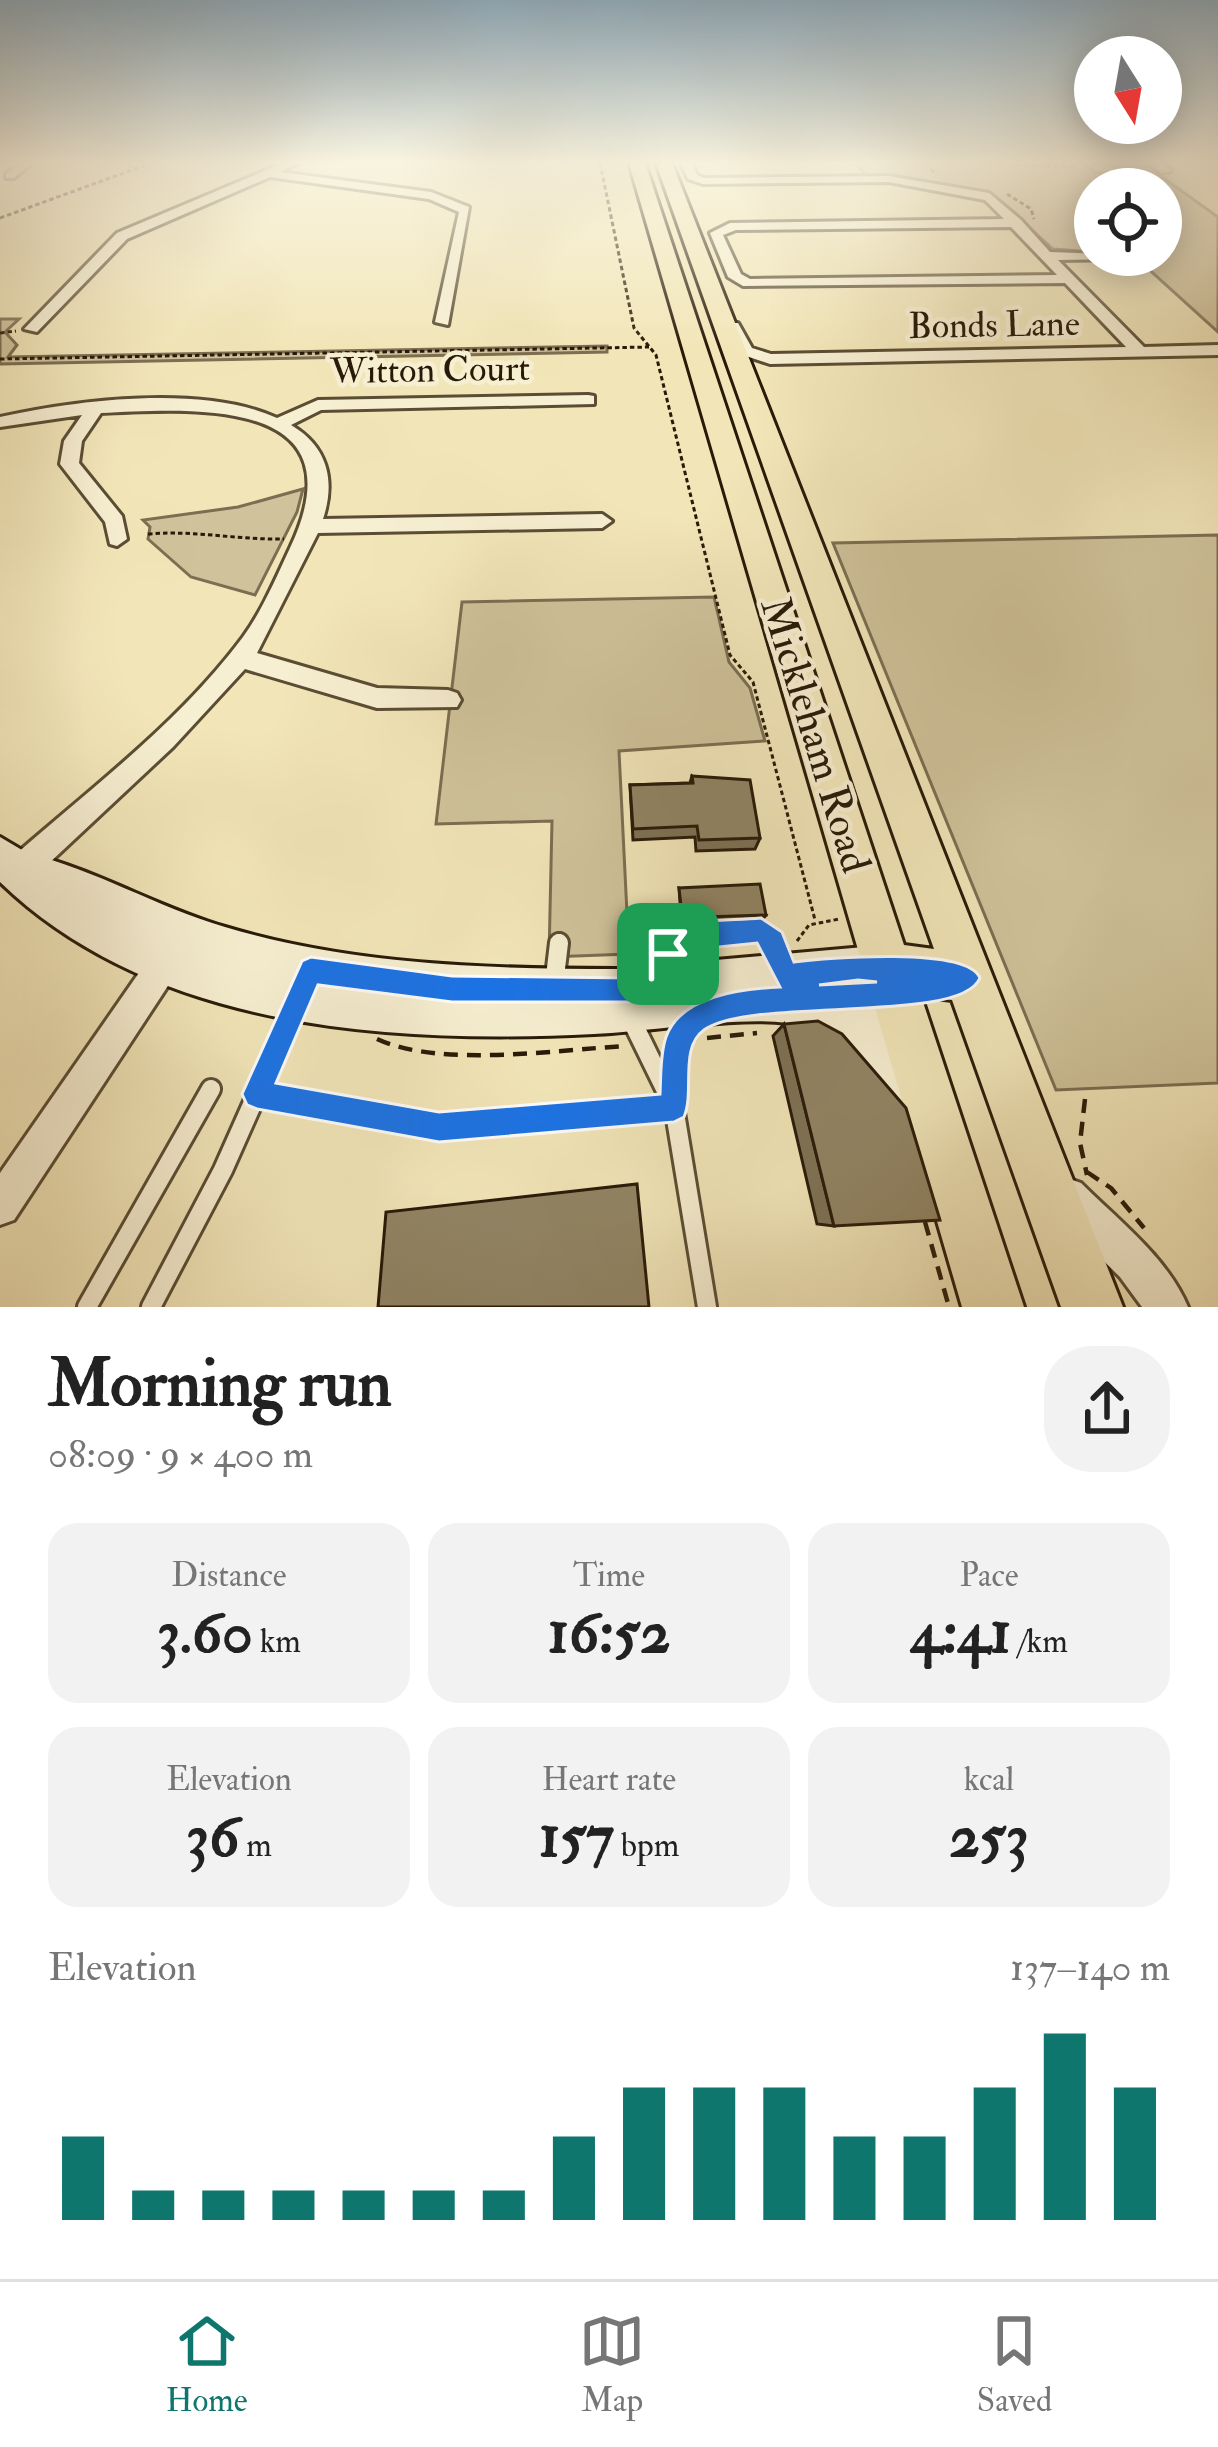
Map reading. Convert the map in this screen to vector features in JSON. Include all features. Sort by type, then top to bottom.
[{"type":"main road","name":"Mickleham Road","points":[[657,224],[891,981],[939,1200],[993,1307]]},
{"type":"main road","name":"Mickleham Road","points":[[686,224],[704,271],[758,371],[967,978],[1092,1307]]},
{"type":"main road","points":[[891,981],[967,978]]},
{"type":"street","points":[[32,329],[122,236],[152,224]]},
{"type":"street","points":[[443,322],[462,224]]},
{"type":"street","points":[[922,224],[730,226],[716,233],[734,276],[748,283],[1070,279]]},
{"type":"street","points":[[1018,224],[1140,352]]},
{"type":"street","points":[[1048,256],[1074,256]]},
{"type":"street","points":[[704,271],[721,294],[758,371]]},
{"type":"street","name":"Bonds Lane","points":[[758,371],[1218,350]]},
{"type":"street","name":"Witton Court","points":[[278,424],[317,405],[588,400]]},
{"type":"street","points":[[0,422],[94,410],[209,409],[278,424],[307,446],[320,465],[322,496],[311,526],[263,626],[241,658],[10,863],[62,910],[408,1012],[554,990],[891,981]]},
{"type":"street","points":[[94,410],[73,441],[69,464],[115,521],[117,539]]},
{"type":"street","points":[[311,526],[602,521]]},
{"type":"street","points":[[241,658],[377,698],[448,700]]},
{"type":"street","points":[[0,1206],[175,947]]},
{"type":"street","points":[[772,985],[863,1035],[902,1082],[939,1200]]},
{"type":"street","name":"Mickleham Road","points":[[1043,1175],[1134,1263],[1167,1307]]},
{"type":"lane","points":[[674,1107],[684,1027],[772,985],[761,930],[677,940],[637,1025],[674,1107],[707,1307]]},
{"type":"lane","points":[[554,990],[559,941]]},
{"type":"lane","points":[[151,1307],[306,984]]},
{"type":"lane","points":[[88,1307],[211,1089]]},
{"type":"lane","points":[[257,1094],[439,1127],[674,1107]]},
{"type":"path","points":[[612,224],[634,328],[651,347],[730,655],[753,682],[816,922],[796,943],[772,985]]},
{"type":"path","points":[[436,351],[443,322]]},
{"type":"path","points":[[0,359],[651,347]]},
{"type":"path","points":[[148,534],[187,529],[220,540],[286,539]]},
{"type":"path","points":[[554,990],[650,991]]},
{"type":"path","points":[[939,1200],[949,1307]]},
{"type":"shaded area","points":[[1025,224],[1074,224],[1074,250],[1053,249]]},
{"type":"shaded area","points":[[1182,224],[1218,224],[1218,332],[1156,276],[1182,276]]},
{"type":"shaded area","points":[[0,319],[19,319],[5,332],[17,345],[8,357],[607,346],[607,352],[0,364]]},
{"type":"shaded area","points":[[303,489],[297,512],[255,595],[191,577],[148,539],[150,527],[143,520],[238,507]]},
{"type":"shaded area","points":[[1218,535],[1218,1083],[1056,1090],[833,543]]},
{"type":"shaded area","points":[[714,597],[729,662],[750,688],[765,741],[619,751],[629,954],[549,957],[552,821],[436,824],[462,602]]},
{"type":"building","points":[[692,776],[750,780],[760,838],[699,840],[697,826],[633,829],[630,785],[693,783]]},
{"type":"building","points":[[760,884],[766,915],[705,917],[683,924],[679,888]]},
{"type":"building","points":[[818,1021],[842,1034],[906,1108],[940,1220],[834,1226],[784,1024]]},
{"type":"building","points":[[637,1184],[649,1307],[378,1307],[386,1212]]},
{"type":"route","points":[[761,930],[773,941],[786,976],[887,967],[967,978],[896,994],[743,1002],[694,1020],[684,1027],[678,1041],[674,1107],[439,1127],[257,1094],[311,970],[452,989],[633,991],[659,989],[668,954],[677,940],[699,934],[761,930]]}]
